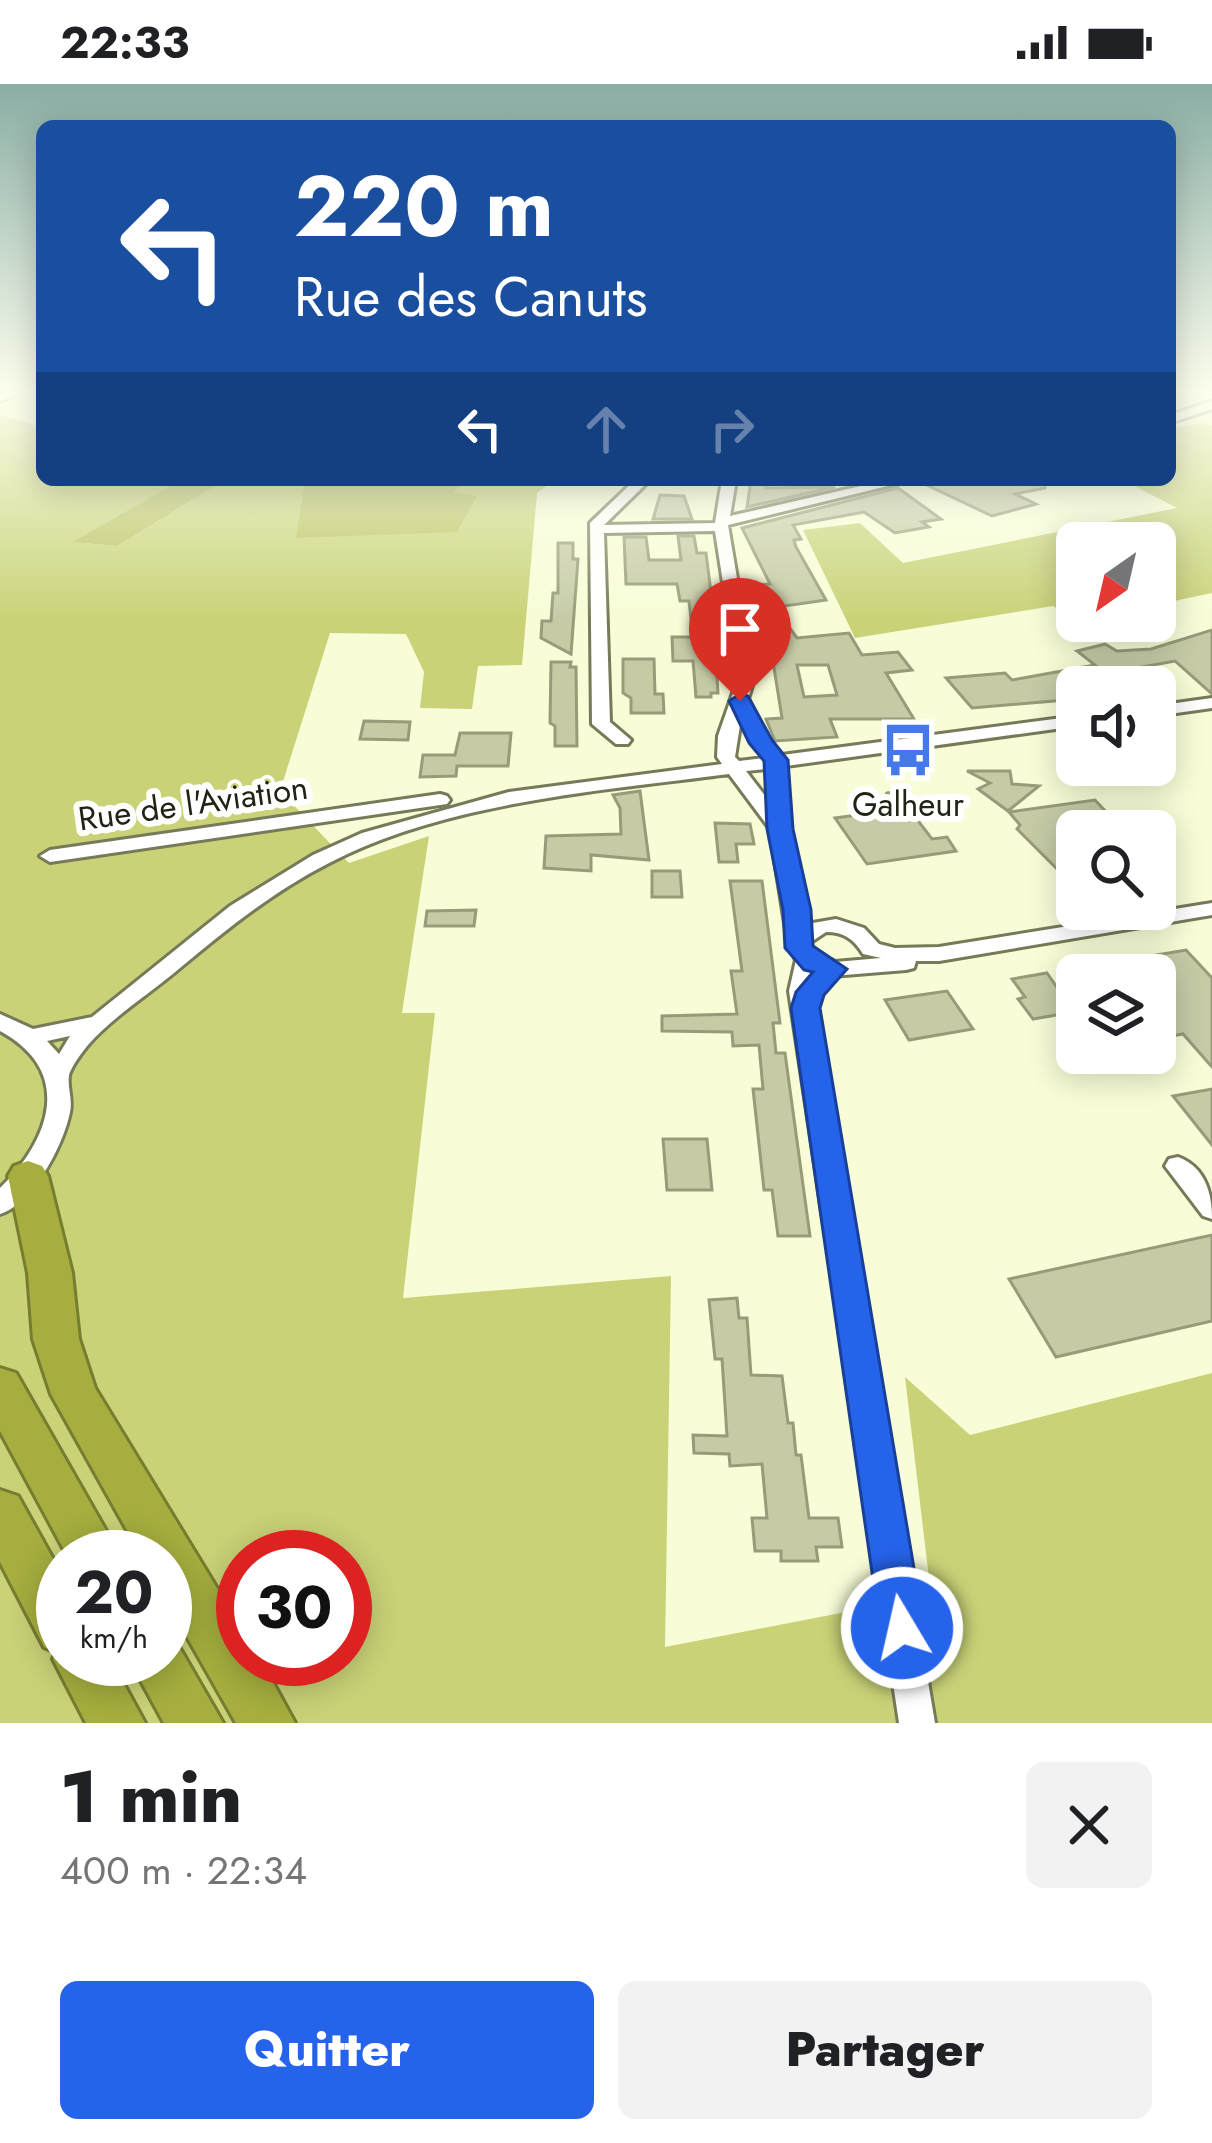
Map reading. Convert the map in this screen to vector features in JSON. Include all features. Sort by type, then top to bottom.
[{"type":"highway","points":[[14,1190],[50,1273],[56,1339],[74,1394],[179,1581],[267,1723]]},
{"type":"highway","points":[[0,1388],[80,1530]]},
{"type":"highway","points":[[0,1513],[36,1579]]},
{"type":"highway","points":[[95,1686],[116,1723]]},
{"type":"highway","points":[[173,1686],[196,1723]]},
{"type":"street","points":[[622,740],[602,724],[597,523],[637,486]]},
{"type":"street","points":[[728,486],[722,525],[746,679],[740,701],[728,718],[724,743],[730,767],[780,829]]},
{"type":"street","points":[[598,529],[722,525],[880,486]]},
{"type":"street","points":[[740,701],[761,743],[776,760],[780,829],[803,951],[800,991],[917,1723]]},
{"type":"street","points":[[1176,707],[1212,703]]},
{"type":"street","points":[[57,1075],[81,1038],[237,910],[350,844],[509,798],[1056,724]]},
{"type":"street","name":"Rue de l'Aviation","points":[[50,856],[440,800]]},
{"type":"street","name":"Rue de l'Aviation","points":[[346,815],[350,844]]},
{"type":"street","points":[[803,951],[814,928],[841,926],[858,932],[871,949],[895,955],[939,953],[1212,909]]},
{"type":"street","points":[[806,1008],[810,992],[843,968],[867,959],[871,949]]},
{"type":"street","points":[[803,951],[843,968],[913,962],[939,953]]},
{"type":"street","points":[[0,1021],[30,1037],[47,1054],[61,1101],[55,1130],[14,1190]]},
{"type":"street","points":[[30,1037],[104,1021]]},
{"type":"street","points":[[1178,1166],[1212,1209]]},
{"type":"green space","points":[[0,468],[36,468],[36,486],[171,486],[75,542],[117,546],[215,486],[304,486],[297,537],[477,497],[451,493],[460,486],[546,486],[537,493],[522,665],[478,666],[472,709],[420,708],[424,672],[406,634],[330,633],[280,791],[349,863],[429,836],[402,1013],[435,1013],[403,1298],[671,1276],[665,1647],[887,1604],[932,1603],[905,1377],[970,1435],[1212,1373],[1212,1723],[0,1723]]},
{"type":"green space","points":[[1176,468],[1212,468],[1212,593],[1176,601],[1176,522],[1107,522],[1177,508],[1135,486],[1176,486]]},
{"type":"green space","points":[[171,486],[215,486],[117,546],[73,542]]},
{"type":"green space","points":[[304,486],[460,486],[453,492],[477,496],[457,532],[296,538]]},
{"type":"green space","points":[[860,523],[903,563],[1056,532],[1056,608],[855,638],[803,530]]},
{"type":"building","points":[[750,486],[835,487],[747,507]]},
{"type":"building","points":[[929,486],[1045,486],[1015,494],[1036,504],[992,516]]},
{"type":"building","points":[[898,488],[941,519],[922,522],[929,527],[895,533],[864,512],[793,525],[801,539],[794,540],[796,547],[826,600],[771,608],[756,585],[770,584],[742,528]]},
{"type":"building","points":[[660,495],[684,496],[692,519],[653,519]]},
{"type":"building","points":[[678,536],[694,536],[697,553],[706,553],[720,663],[716,663],[718,693],[711,697],[696,697],[693,661],[673,661],[672,637],[693,637],[689,601],[680,601],[677,584],[626,584],[624,537],[646,537],[649,560],[681,560]]},
{"type":"building","points":[[558,543],[573,543],[573,559],[578,559],[571,654],[541,638],[542,621],[551,621],[553,593],[558,593]]},
{"type":"building","points":[[781,616],[797,638],[849,633],[862,655],[898,652],[912,670],[886,673],[914,719],[830,719],[837,737],[775,741],[766,719],[782,718],[771,649],[781,648],[762,618]],"holes":[[[797,665],[828,665],[837,695],[804,697]]]},
{"type":"building","points":[[1212,630],[1212,694],[1175,661],[1089,666],[1095,665],[1077,651],[1105,644],[1117,651],[1151,649]]},
{"type":"building","points":[[623,659],[654,659],[655,694],[663,694],[664,713],[631,713],[631,698],[623,693]]},
{"type":"building","points":[[551,662],[571,662],[570,667],[576,667],[577,746],[555,746],[555,726],[550,723]]},
{"type":"building","points":[[1056,672],[1056,701],[972,708],[946,678],[1005,673],[1012,680]]},
{"type":"building","points":[[364,721],[410,722],[408,740],[360,739]]},
{"type":"building","points":[[460,733],[511,733],[508,766],[457,766],[456,776],[420,777],[423,755],[455,755]]},
{"type":"building","points":[[967,771],[1010,771],[1012,784],[1039,786],[1008,811],[978,789],[990,783]]},
{"type":"building","points":[[640,791],[649,860],[591,855],[591,871],[544,868],[546,836],[621,834],[620,808],[613,795]]},
{"type":"building","points":[[896,792],[932,839],[947,837],[956,851],[867,864],[835,818],[873,813],[887,793]]},
{"type":"building","points":[[1095,800],[1104,810],[1056,810],[1056,868],[1017,829],[1020,825],[1009,812]]},
{"type":"building","points":[[715,823],[750,824],[754,844],[736,844],[738,862],[719,862]]},
{"type":"building","points":[[652,871],[680,871],[682,897],[652,897]]},
{"type":"building","points":[[730,881],[762,881],[780,1023],[773,1023],[776,1053],[785,1053],[810,1236],[778,1236],[772,1190],[764,1190],[753,1089],[763,1089],[759,1045],[733,1046],[732,1032],[662,1031],[662,1016],[737,1014],[731,971],[742,971]]},
{"type":"building","points":[[476,910],[474,926],[425,926],[427,911]]},
{"type":"building","points":[[1186,950],[1212,978],[1212,1067],[1183,1034],[1176,1035],[1176,954],[1162,954]]},
{"type":"building","points":[[1047,973],[1056,986],[1056,1015],[1033,1019],[1018,999],[1025,997],[1012,979]]},
{"type":"building","points":[[947,991],[973,1029],[909,1040],[885,1000]]},
{"type":"building","points":[[1212,1089],[1212,1145],[1173,1096]]},
{"type":"building","points":[[663,1139],[707,1139],[712,1190],[667,1190]]},
{"type":"building","points":[[1212,1235],[1212,1321],[1056,1357],[1009,1279]]},
{"type":"building","points":[[737,1298],[739,1318],[747,1318],[751,1375],[782,1376],[788,1423],[793,1423],[796,1455],[801,1455],[809,1518],[838,1518],[842,1547],[816,1547],[818,1561],[781,1561],[781,1551],[755,1551],[752,1518],[767,1518],[762,1464],[730,1466],[729,1454],[694,1453],[693,1435],[727,1436],[722,1359],[715,1359],[709,1300]]},
{"type":"place","name":"Galheur","points":[[908,750]]},
{"type":"route","points":[[740,701],[761,743],[776,760],[780,829],[800,927],[799,948],[814,964],[832,969],[810,992],[806,1008],[902,1628]]}]
